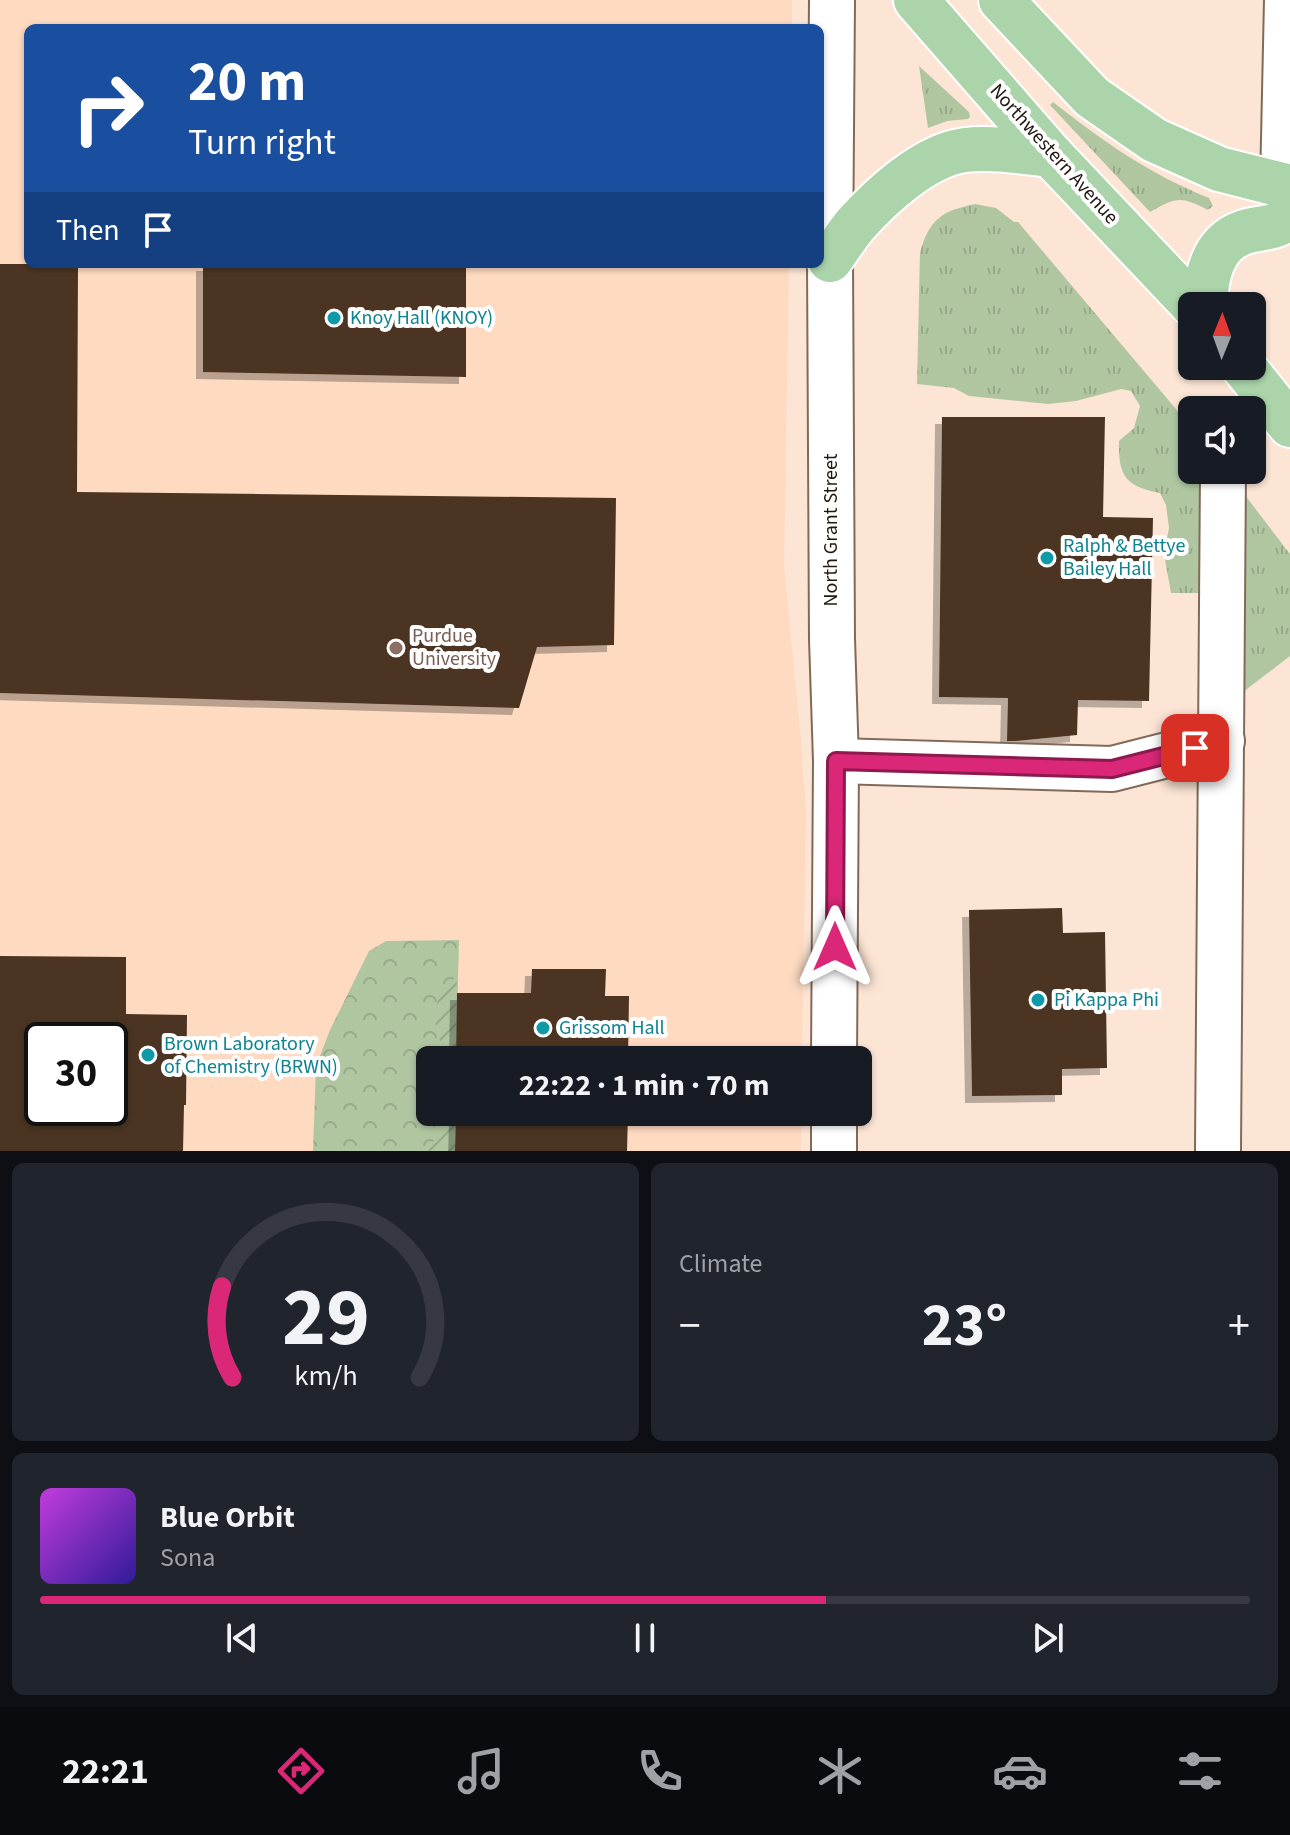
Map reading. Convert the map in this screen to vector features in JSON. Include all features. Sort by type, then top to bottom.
[{"type":"main road","name":"Northwestern Avenue","points":[[916,0],[1051,155],[1181,292]]},
{"type":"main road","points":[[1001,0],[1092,97],[1154,140],[1288,197],[1274,226],[1241,233],[1225,243],[1212,262],[1205,292]]},
{"type":"main road","points":[[830,260],[854,226],[893,188],[929,162],[962,150],[998,149],[1051,155]]},
{"type":"main road","points":[[1252,389],[1290,425]]},
{"type":"street","name":"North Grant Street","points":[[832,0],[830,260],[836,761],[834,1046]]},
{"type":"street","points":[[1287,0],[1288,197]]},
{"type":"street","points":[[1218,1151],[1223,484]]},
{"type":"street","points":[[836,761],[1112,769],[1222,741]]},
{"type":"street","points":[[834,1126],[834,1151]]},
{"type":"shaded area","name":"Purdue University","points":[[0,0],[792,0],[792,24],[24,24],[24,268],[789,268],[784,565],[806,810],[802,1046],[416,1046],[416,1126],[801,1126],[801,1151],[0,1151]]},
{"type":"green space","points":[[919,66],[969,112],[968,119],[947,121],[928,128]]},
{"type":"green space","points":[[1053,102],[1127,156],[1209,198],[1213,206],[1208,210],[1179,200],[1150,212],[1050,105]]},
{"type":"green space","points":[[975,204],[996,208],[1018,222],[1178,411],[1178,484],[1199,484],[1200,593],[1171,593],[1164,554],[1169,528],[1166,505],[1160,493],[1139,487],[1126,478],[1120,463],[1119,441],[1134,428],[1140,406],[1131,391],[1121,389],[1076,401],[1048,404],[969,396],[954,388],[917,384],[920,253],[933,224],[954,210]]},
{"type":"green space","points":[[1241,490],[1290,554],[1290,656],[1238,696]]},
{"type":"green space","points":[[459,940],[456,1046],[416,1046],[416,1126],[456,1126],[455,1151],[313,1151],[316,1066],[369,951],[386,941]]},
{"type":"green space","points":[[457,976],[456,1046],[441,1046],[436,1025],[437,1002]]},
{"type":"green space","points":[[433,1126],[456,1126],[455,1151],[422,1151],[429,1150],[435,1138]]},
{"type":"building","points":[[0,264],[24,264],[24,268],[78,268],[77,492],[616,498],[614,645],[537,647],[519,708],[0,693]]},
{"type":"building","name":"Knoy Hall (KNOY)","points":[[203,268],[466,268],[466,377],[203,372]]},
{"type":"building","name":"Ralph & Bettye Bailey Hall","points":[[942,417],[1105,417],[1103,517],[1153,518],[1149,701],[1078,700],[1077,735],[1007,741],[1008,698],[939,697]]},
{"type":"building","name":"Pi Kappa Phi","points":[[1062,908],[1063,933],[1105,932],[1107,1068],[1062,1069],[1062,1095],[972,1096],[969,910]]},
{"type":"building","name":"Brown Laboratory of Chemistry (BRWN)","points":[[0,956],[126,957],[126,1014],[187,1015],[183,1151],[0,1151]]},
{"type":"building","name":"Grissom Hall","points":[[532,969],[606,969],[605,996],[629,996],[628,1046],[456,1046],[457,993],[531,993]]},
{"type":"building","points":[[456,1126],[628,1126],[627,1151],[455,1151]]},
{"type":"place","name":"Knoy Hall (KNOY)","points":[[334,318]]},
{"type":"place","name":"Ralph & Bettye Bailey Hall","points":[[1047,558]]},
{"type":"place","name":"Purdue University","points":[[396,648]]},
{"type":"place","name":"Pi Kappa Phi","points":[[1038,1000]]},
{"type":"place","name":"Grissom Hall","points":[[543,1028]]},
{"type":"place","name":"Brown Laboratory of Chemistry (BRWN)","points":[[148,1055]]},
{"type":"route","points":[[835,947],[836,761],[1112,769],[1195,748]]}]
